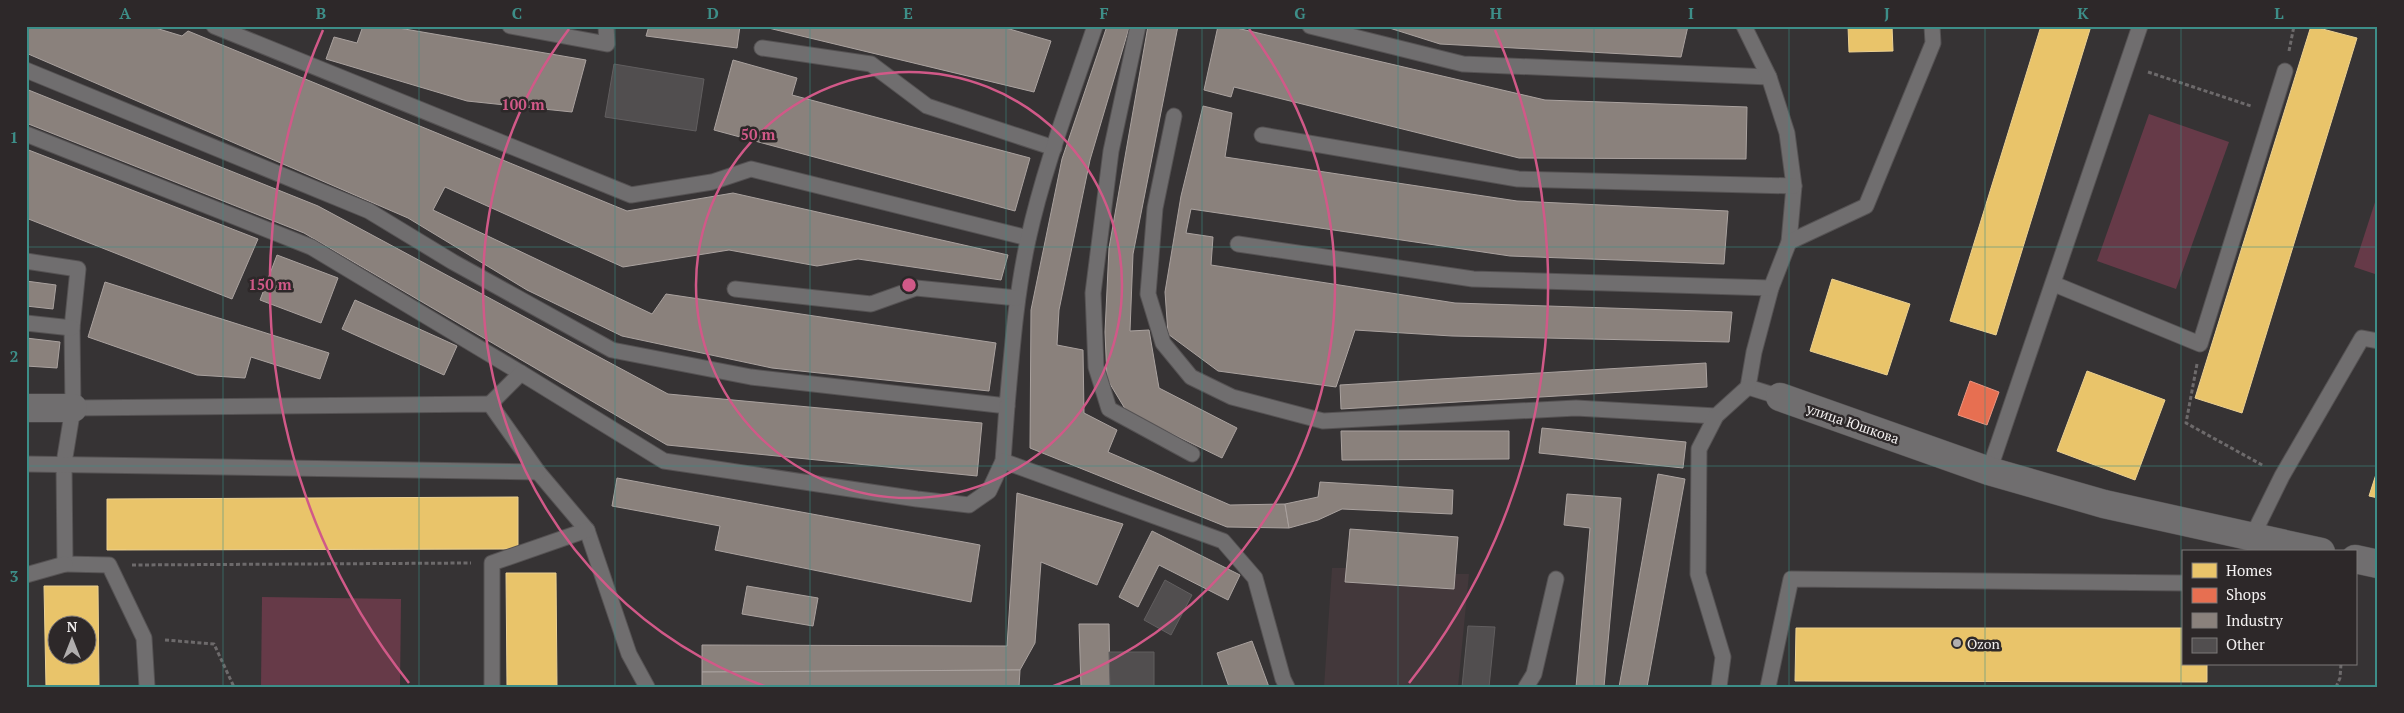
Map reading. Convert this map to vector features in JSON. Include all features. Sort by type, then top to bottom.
[{"type":"street","name":"улица Юшкова","points":[[1780,397],[1990,471],[2104,504],[2312,550]]},
{"type":"street","points":[[26,408],[73,408]]},
{"type":"lane","points":[[214,26],[631,195],[712,182],[751,170],[1028,238]]},
{"type":"lane","points":[[510,26],[607,44],[606,26]]},
{"type":"lane","points":[[26,134],[311,247],[664,461],[969,505],[990,491],[1003,460],[1017,298],[1028,238],[1054,148],[1095,26]]},
{"type":"lane","points":[[1138,26],[1108,170],[1093,293],[1096,367],[1109,409],[1192,454]]},
{"type":"lane","points":[[1310,26],[1463,64],[1769,77]]},
{"type":"lane","points":[[1719,687],[1723,657],[1698,574],[1699,449],[1716,416],[1748,386],[1754,352],[1771,288],[1789,242],[1794,186],[1787,134],[1769,77],[1744,26]]},
{"type":"lane","points":[[1789,242],[1866,206],[1933,43],[1932,26]]},
{"type":"lane","points":[[1990,471],[2140,26]]},
{"type":"lane","points":[[762,48],[871,64],[927,106],[1054,148]]},
{"type":"lane","points":[[26,70],[369,211],[453,262],[612,350],[751,377],[1007,406]]},
{"type":"lane","points":[[2054,284],[2200,344],[2285,71]]},
{"type":"lane","points":[[1174,116],[1155,208],[1148,294],[1163,343],[1191,377],[1232,396],[1323,421],[1576,408],[1716,416]]},
{"type":"lane","points":[[1262,135],[1518,179],[1794,186]]},
{"type":"lane","points":[[1238,244],[1473,280],[1771,288]]},
{"type":"lane","points":[[26,261],[78,268],[72,328],[73,408],[64,463],[65,564]]},
{"type":"lane","points":[[735,289],[871,304],[916,288],[1017,298]]},
{"type":"lane","points":[[26,323],[72,328]]},
{"type":"lane","points":[[2252,537],[2282,476],[2362,338],[2378,341]]},
{"type":"lane","points":[[73,408],[490,404],[520,373]]},
{"type":"lane","name":"улица Юшкова","points":[[1748,386],[1780,397]]},
{"type":"lane","points":[[490,404],[538,472],[587,530],[629,654],[648,687]]},
{"type":"lane","points":[[1003,460],[1223,541],[1255,578],[1283,680],[1287,687]]},
{"type":"lane","points":[[26,464],[64,463],[538,472]]},
{"type":"lane","points":[[492,687],[492,563],[587,530]]},
{"type":"lane","points":[[26,575],[65,564],[109,565],[144,638],[147,687]]},
{"type":"lane","points":[[1526,687],[1534,674],[1556,579]]},
{"type":"lane","points":[[1768,687],[1792,580],[2182,583]]},
{"type":"path","points":[[2128,66],[2272,114]]},
{"type":"path","points":[[2200,344],[2186,423],[2282,476]]},
{"type":"path","points":[[109,565],[492,563]]},
{"type":"path","points":[[144,638],[214,644],[234,687]]},
{"type":"path","points":[[2336,687],[2340,678],[2341,666]]},
{"type":"shaded area","points":[[2149,114],[2229,142],[2176,289],[2097,261]]},
{"type":"shaded area","points":[[2378,193],[2378,275],[2354,267]]},
{"type":"shaded area","points":[[1350,529],[1458,537],[1456,574],[1469,574],[1458,687],[1324,687],[1332,568],[1347,568]]},
{"type":"shaded area","points":[[262,597],[401,599],[400,687],[261,687]]},
{"type":"building: Homes","points":[[1848,26],[1892,26],[1893,51],[1849,52]]},
{"type":"building: Homes","points":[[2041,26],[2091,26],[1996,335],[1950,321]]},
{"type":"building: Homes","points":[[2311,26],[2357,38],[2242,413],[2195,398]]},
{"type":"building: Homes","points":[[1832,279],[1910,304],[1887,375],[1810,351]]},
{"type":"building: Homes","points":[[2087,371],[2165,400],[2135,480],[2057,451]]},
{"type":"building: Homes","points":[[2378,468],[2378,498],[2369,496]]},
{"type":"building: Homes","points":[[518,497],[518,549],[107,550],[107,499]]},
{"type":"building: Homes","points":[[506,573],[556,573],[557,687],[507,687]]},
{"type":"building: Homes","points":[[44,586],[98,586],[99,687],[46,687]]},
{"type":"building: Homes","points":[[1796,628],[2182,628],[2182,666],[2207,666],[2207,682],[1795,681]]},
{"type":"building: Shops","points":[[1970,381],[1999,392],[1987,425],[1958,415]]},
{"type":"building: Industry","points":[[26,26],[149,26],[182,36],[188,31],[627,211],[733,193],[1008,255],[1001,280],[858,259],[817,266],[729,250],[623,267],[445,187],[433,210],[652,314],[666,294],[996,343],[989,391],[772,368],[622,336],[527,290],[408,218],[26,53]]},
{"type":"building: Industry","points":[[363,26],[387,26],[586,60],[572,112],[467,101],[326,59],[334,37],[357,43]]},
{"type":"building: Industry","points":[[649,26],[740,26],[737,48],[646,36]]},
{"type":"building: Industry","points":[[760,26],[999,26],[1051,41],[1034,92]]},
{"type":"building: Industry","points":[[1107,26],[1129,28],[1090,160],[1059,310],[1057,345],[1083,350],[1084,413],[1117,430],[1108,452],[1230,505],[1285,504],[1289,528],[1227,527],[1030,448],[1031,310],[1062,159]]},
{"type":"building: Industry","points":[[1148,26],[1178,26],[1133,254],[1130,331],[1149,330],[1159,388],[1237,428],[1222,458],[1127,412],[1107,379],[1105,332],[1109,248]]},
{"type":"building: Industry","points":[[1218,26],[1228,26],[1545,100],[1747,107],[1746,159],[1519,158],[1234,87],[1231,97],[1204,90]]},
{"type":"building: Industry","points":[[1383,26],[1688,26],[1681,57],[1440,44]]},
{"type":"building: Industry","points":[[733,60],[797,78],[792,95],[1030,158],[1015,211],[714,130]]},
{"type":"building: Industry","points":[[26,89],[318,206],[668,394],[982,423],[977,476],[667,445],[304,233],[26,123]]},
{"type":"building: Industry","points":[[1203,106],[1232,113],[1225,157],[1517,201],[1728,211],[1724,264],[1510,256],[1191,209],[1186,233],[1213,237],[1211,265],[1455,303],[1732,312],[1729,342],[1452,336],[1355,330],[1336,387],[1218,371],[1168,334],[1165,292],[1181,196]]},
{"type":"building: Industry","points":[[26,149],[258,239],[232,299],[26,218]]},
{"type":"building: Industry","points":[[277,255],[338,278],[321,323],[260,300]]},
{"type":"building: Industry","points":[[26,281],[56,285],[53,309],[26,306]]},
{"type":"building: Industry","points":[[105,282],[329,353],[320,379],[251,357],[245,378],[197,375],[88,337]]},
{"type":"building: Industry","points":[[355,300],[457,346],[444,375],[342,329]]},
{"type":"building: Industry","points":[[26,338],[60,342],[57,368],[26,366]]},
{"type":"building: Industry","points":[[1706,363],[1707,387],[1341,409],[1340,385]]},
{"type":"building: Industry","points":[[1542,428],[1686,442],[1683,468],[1539,453]]},
{"type":"building: Industry","points":[[1341,431],[1509,431],[1509,459],[1342,460]]},
{"type":"building: Industry","points":[[1658,474],[1685,479],[1647,687],[1619,687]]},
{"type":"building: Industry","points":[[617,478],[980,545],[971,602],[715,550],[720,526],[612,506]]},
{"type":"building: Industry","points":[[1320,482],[1453,490],[1452,514],[1342,509],[1318,520],[1289,528],[1285,504],[1318,497]]},
{"type":"building: Industry","points":[[1017,493],[1123,524],[1097,585],[1041,562],[1035,643],[1020,670],[702,672],[702,645],[1007,646]]},
{"type":"building: Industry","points":[[1567,494],[1621,498],[1604,687],[1576,687],[1590,528],[1564,525]]},
{"type":"building: Industry","points":[[1350,529],[1458,537],[1454,589],[1345,582]]},
{"type":"building: Industry","points":[[1152,531],[1240,575],[1228,600],[1159,565],[1138,607],[1119,597]]},
{"type":"building: Industry","points":[[747,586],[818,598],[813,626],[742,614]]},
{"type":"building: Industry","points":[[1079,624],[1109,624],[1110,687],[1081,687]]},
{"type":"building: Industry","points":[[1252,641],[1269,687],[1229,687],[1217,653]]},
{"type":"building: Industry","points":[[1020,670],[1019,687],[702,687],[702,672]]},
{"type":"building: Other","points":[[614,64],[704,79],[696,131],[605,117]]},
{"type":"building: Other","points":[[1165,580],[1192,595],[1171,635],[1144,620]]},
{"type":"building: Other","points":[[1468,626],[1495,627],[1489,687],[1462,687]]},
{"type":"building: Other","points":[[1109,652],[1154,652],[1154,687],[1110,687]]},
{"type":"place","name":"Ozon","points":[[1957,643]]}]
